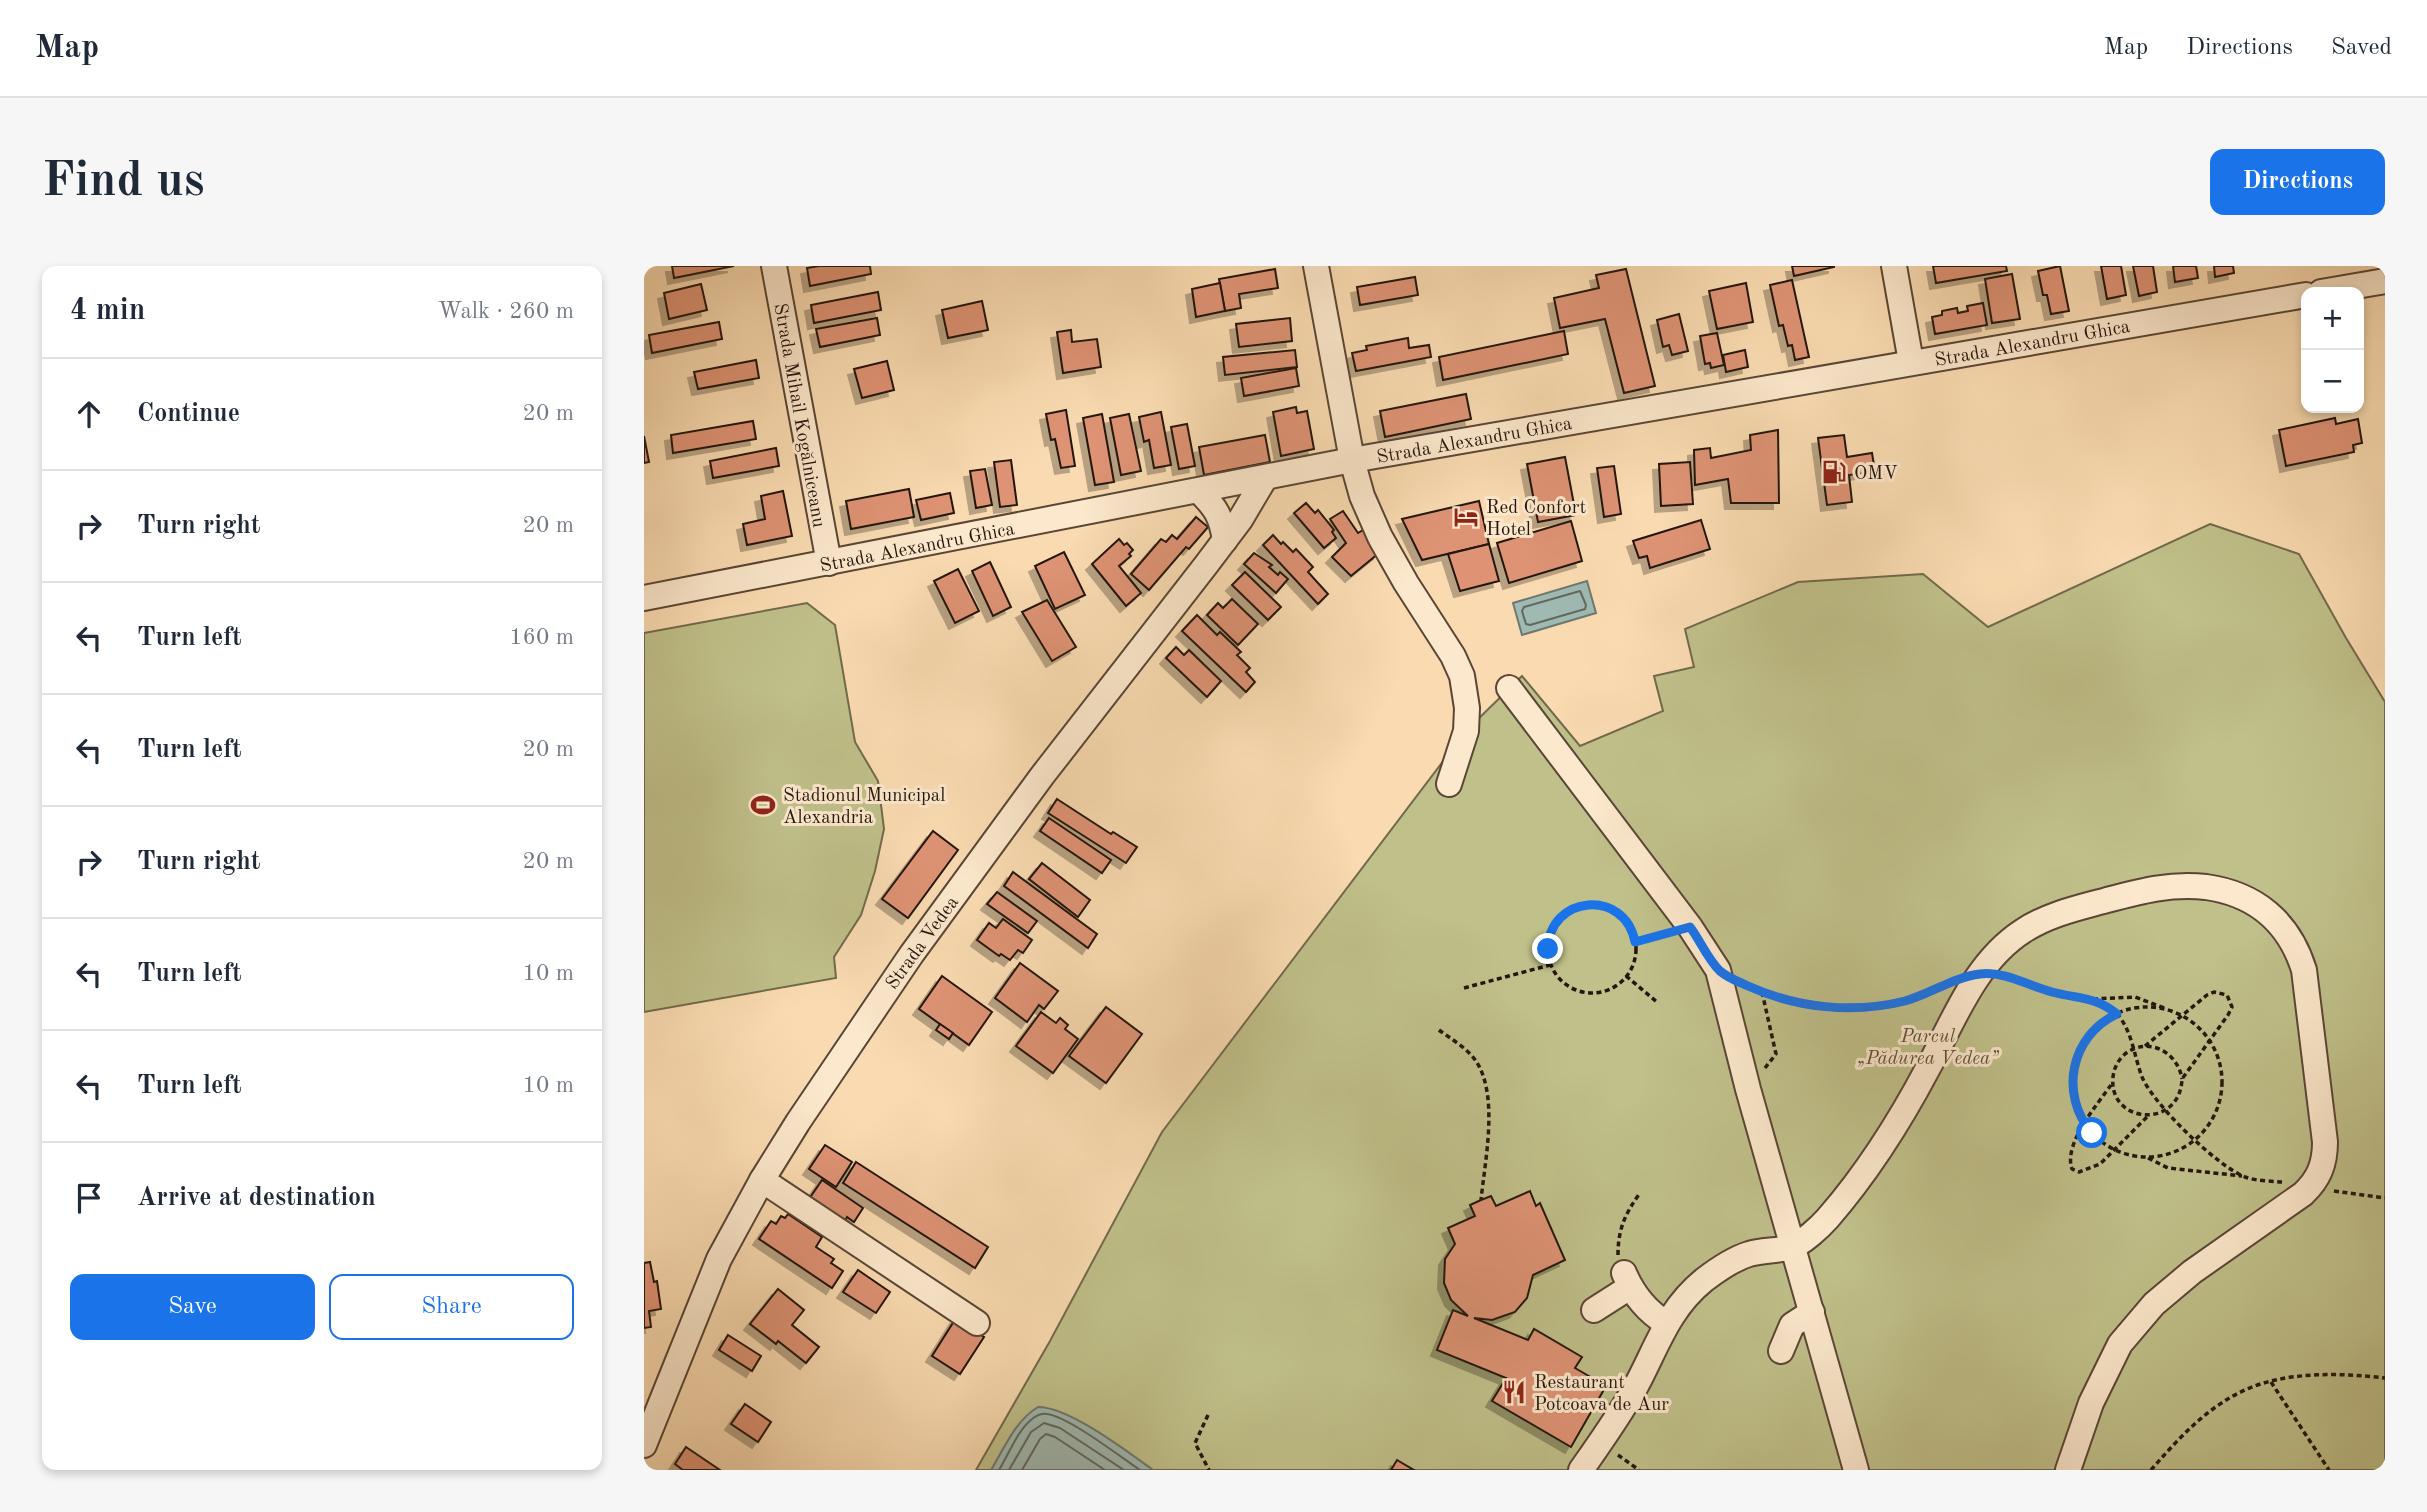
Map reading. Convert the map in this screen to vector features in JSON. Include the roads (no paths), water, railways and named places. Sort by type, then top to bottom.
[{"type":"street","name":"Strada Mihail Kogălniceanu","points":[[774,266],[829,564]]},
{"type":"street","points":[[1316,266],[1352,460],[1362,496],[1380,537],[1447,646],[1462,676],[1467,708],[1466,731],[1449,784]]},
{"type":"street","points":[[1894,266],[1912,362]]},
{"type":"street","points":[[2350,287],[2385,281]]},
{"type":"street","name":"Strada Alexandru Ghica","points":[[644,598],[1352,460],[2301,296]]},
{"type":"street","name":"Strada Vedea","points":[[644,1445],[719,1259],[762,1180],[798,1122],[911,955],[1042,776],[1225,540],[1265,478]]},
{"type":"street","points":[[1199,491],[1222,519],[1225,540]]},
{"type":"street","points":[[1509,688],[1690,927],[1718,970],[1748,1089],[1856,1470]]},
{"type":"street","points":[[1581,1470],[1636,1387],[1666,1323],[1693,1290],[1725,1265],[1749,1254],[1793,1246],[1826,1221],[1866,1171],[1891,1133],[1958,1009],[1980,974],[2001,949],[2023,931],[2059,913],[2158,887],[2185,885],[2221,890],[2248,900],[2269,914],[2286,931],[2298,949],[2304,970],[2325,1157],[2314,1183],[2284,1208],[2192,1272],[2154,1304],[2120,1344],[2091,1403],[2068,1470]]},
{"type":"street","points":[[762,1180],[977,1323]]},
{"type":"street","points":[[1594,1310],[1627,1280],[1652,1314],[1666,1323]]},
{"type":"street","points":[[1781,1350],[1792,1325],[1812,1312]]},
{"type":"water","points":[[1587,581],[1596,613],[1522,635],[1513,603]]},
{"type":"water","points":[[1038,1407],[1051,1409],[1081,1422],[1153,1470],[991,1470],[1017,1427]]},
{"type":"place","name":"OMV","points":[[1834,472]]},
{"type":"place","name":"Red Confort Hotel","points":[[1466,517]]},
{"type":"place","name":"Stadionul Municipal Alexandria","points":[[763,805]]},
{"type":"place","name":"Restaurant Potcoava de Aur","points":[[1514,1392]]},
{"type":"park label","name":"Parcul „Pădurea Vedea”","points":[[1928,1046]]}]
